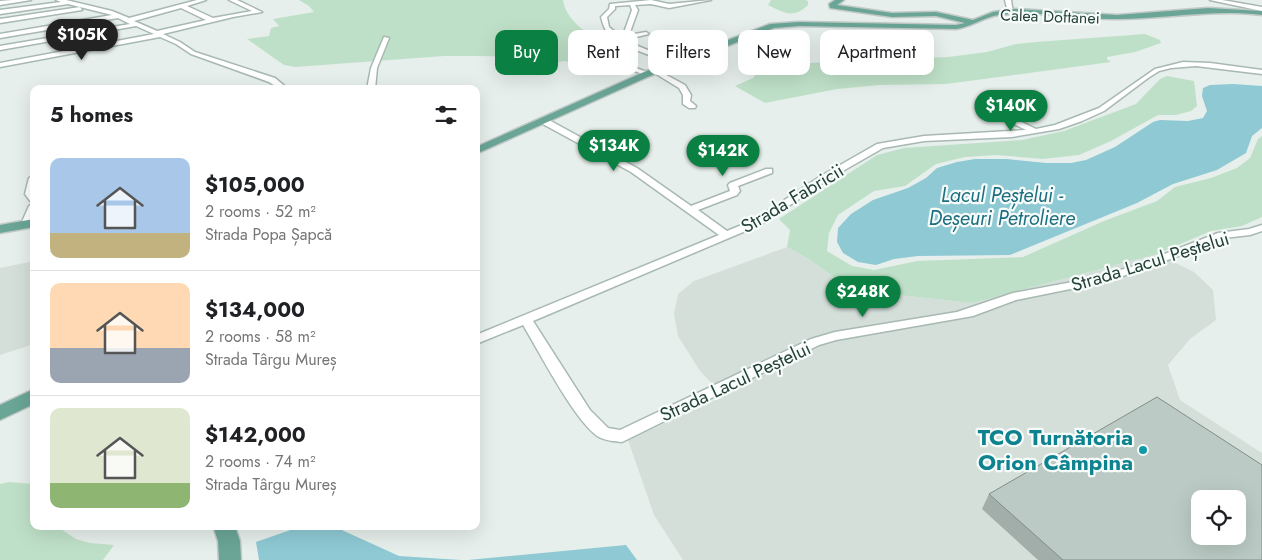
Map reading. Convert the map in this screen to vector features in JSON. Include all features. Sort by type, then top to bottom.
[{"type":"main road","points":[[840,0],[834,3],[833,6],[892,15],[936,14],[974,22]]},
{"type":"main road","name":"Calea Doftanei","points":[[728,43],[784,24],[951,28],[967,26],[990,15],[1010,12],[1115,18],[1233,10],[1262,13]]},
{"type":"main road","name":"Calea Doftanei","points":[[480,149],[648,73]]},
{"type":"main road","points":[[0,229],[30,224]]},
{"type":"main road","points":[[0,413],[30,398]]},
{"type":"main road","points":[[225,530],[229,540],[230,560]]},
{"type":"street","points":[[0,3],[28,0]]},
{"type":"street","points":[[58,0],[130,20],[193,53],[272,80],[280,85]]},
{"type":"street","points":[[130,20],[203,0]]},
{"type":"street","points":[[0,65],[159,34],[212,20],[258,12],[232,0]]},
{"type":"street","points":[[669,6],[708,0]]},
{"type":"street","points":[[1008,0],[1010,12]]},
{"type":"street","points":[[1213,0],[1262,9]]},
{"type":"street","points":[[612,30],[606,25],[604,17],[612,10],[612,5],[652,2],[669,6],[692,5],[705,9]]},
{"type":"street","points":[[0,12],[66,3]]},
{"type":"street","points":[[627,30],[635,10],[632,4]]},
{"type":"street","points":[[182,6],[212,20]]},
{"type":"street","points":[[0,21],[87,8]]},
{"type":"street","points":[[0,36],[119,16]]},
{"type":"street","points":[[0,48],[138,24]]},
{"type":"street","points":[[638,36],[646,34]]},
{"type":"street","points":[[372,85],[374,68],[386,38]]},
{"type":"street","name":"Strada Fabricii","points":[[480,338],[758,222],[799,193],[878,147],[958,136],[1013,134],[1072,122],[1114,101],[1138,82],[1156,71],[1168,67],[1208,64],[1262,72]]},
{"type":"street","points":[[657,75],[682,87],[687,95],[686,102],[692,106]]},
{"type":"street","points":[[999,113],[1034,131]]},
{"type":"street","points":[[544,121],[634,170],[726,235]]},
{"type":"street","points":[[690,210],[734,193],[733,184],[769,171]]},
{"type":"street","name":"Strada Lacul Peștelui","points":[[526,319],[578,403],[595,425],[602,432],[611,436],[622,436],[815,342],[835,336],[957,316],[1013,297],[1096,281],[1222,236],[1250,232],[1262,228]]},
{"type":"shaded area","points":[[787,247],[809,259],[851,290],[973,303],[1157,254],[1194,272],[1213,290],[1216,320],[1190,339],[1168,365],[1180,400],[1262,453],[1262,560],[683,560],[654,515],[628,440],[724,396],[700,371],[678,336],[674,314],[678,294],[694,281]]},
{"type":"shaded area","points":[[30,262],[30,345],[0,355],[0,268]]},
{"type":"green space","points":[[299,0],[563,0],[572,20],[583,30],[568,30],[568,62],[558,62],[558,30],[495,30],[495,56],[444,56],[295,67],[284,65],[247,39],[269,36],[271,28],[279,26],[273,19],[314,12],[309,6]]},
{"type":"green space","points":[[771,0],[805,0],[808,1],[808,5],[798,12],[789,13],[768,5]]},
{"type":"green space","points":[[1145,34],[1160,40],[1161,43],[1135,52],[1107,57],[1111,62],[946,84],[880,85],[837,89],[765,103],[735,86],[753,78],[755,75],[810,75],[810,63],[820,63],[820,75],[934,75],[934,58],[987,52],[1016,44]]},
{"type":"green space","points":[[1167,76],[1194,81],[1197,106],[1191,111],[1176,115],[1158,115],[1111,141],[1079,155],[1043,159],[997,155],[965,157],[936,164],[905,186],[874,191],[838,215],[829,233],[827,251],[852,266],[874,270],[917,261],[1023,257],[1104,221],[1157,201],[1175,187],[1211,178],[1237,168],[1250,158],[1258,139],[1262,136],[1262,217],[1242,226],[1211,231],[1157,254],[973,303],[851,290],[809,259],[787,247],[790,230],[779,219],[877,155],[904,148],[1022,140],[1064,131],[1136,104],[1160,79]]},
{"type":"green space","points":[[9,482],[30,484],[30,530],[62,530],[76,539],[90,543],[114,545],[103,560],[0,560],[0,484]]},
{"type":"water","name":"Lacul Peștelui - Deșeuri Petroliere","points":[[1210,85],[1262,86],[1262,128],[1252,136],[1246,153],[1217,170],[1173,184],[1137,203],[1010,255],[918,256],[894,259],[876,265],[858,262],[843,253],[837,242],[838,228],[851,214],[873,200],[908,188],[926,178],[937,168],[975,159],[1007,159],[1046,163],[1071,163],[1086,160],[1115,147],[1153,122],[1160,120],[1188,121],[1203,118],[1207,111],[1202,96],[1203,88]]},
{"type":"water","points":[[290,530],[342,530],[399,556],[461,560],[259,560],[256,542]]},
{"type":"water","points":[[626,545],[637,560],[468,560]]},
{"type":"building","name":"TCO Turnătoria Orion Câmpina","points":[[1157,397],[1262,465],[1262,560],[1063,560],[989,494]]},
{"type":"place","name":"TCO Turnătoria Orion Câmpina","points":[[1143,450]]}]
